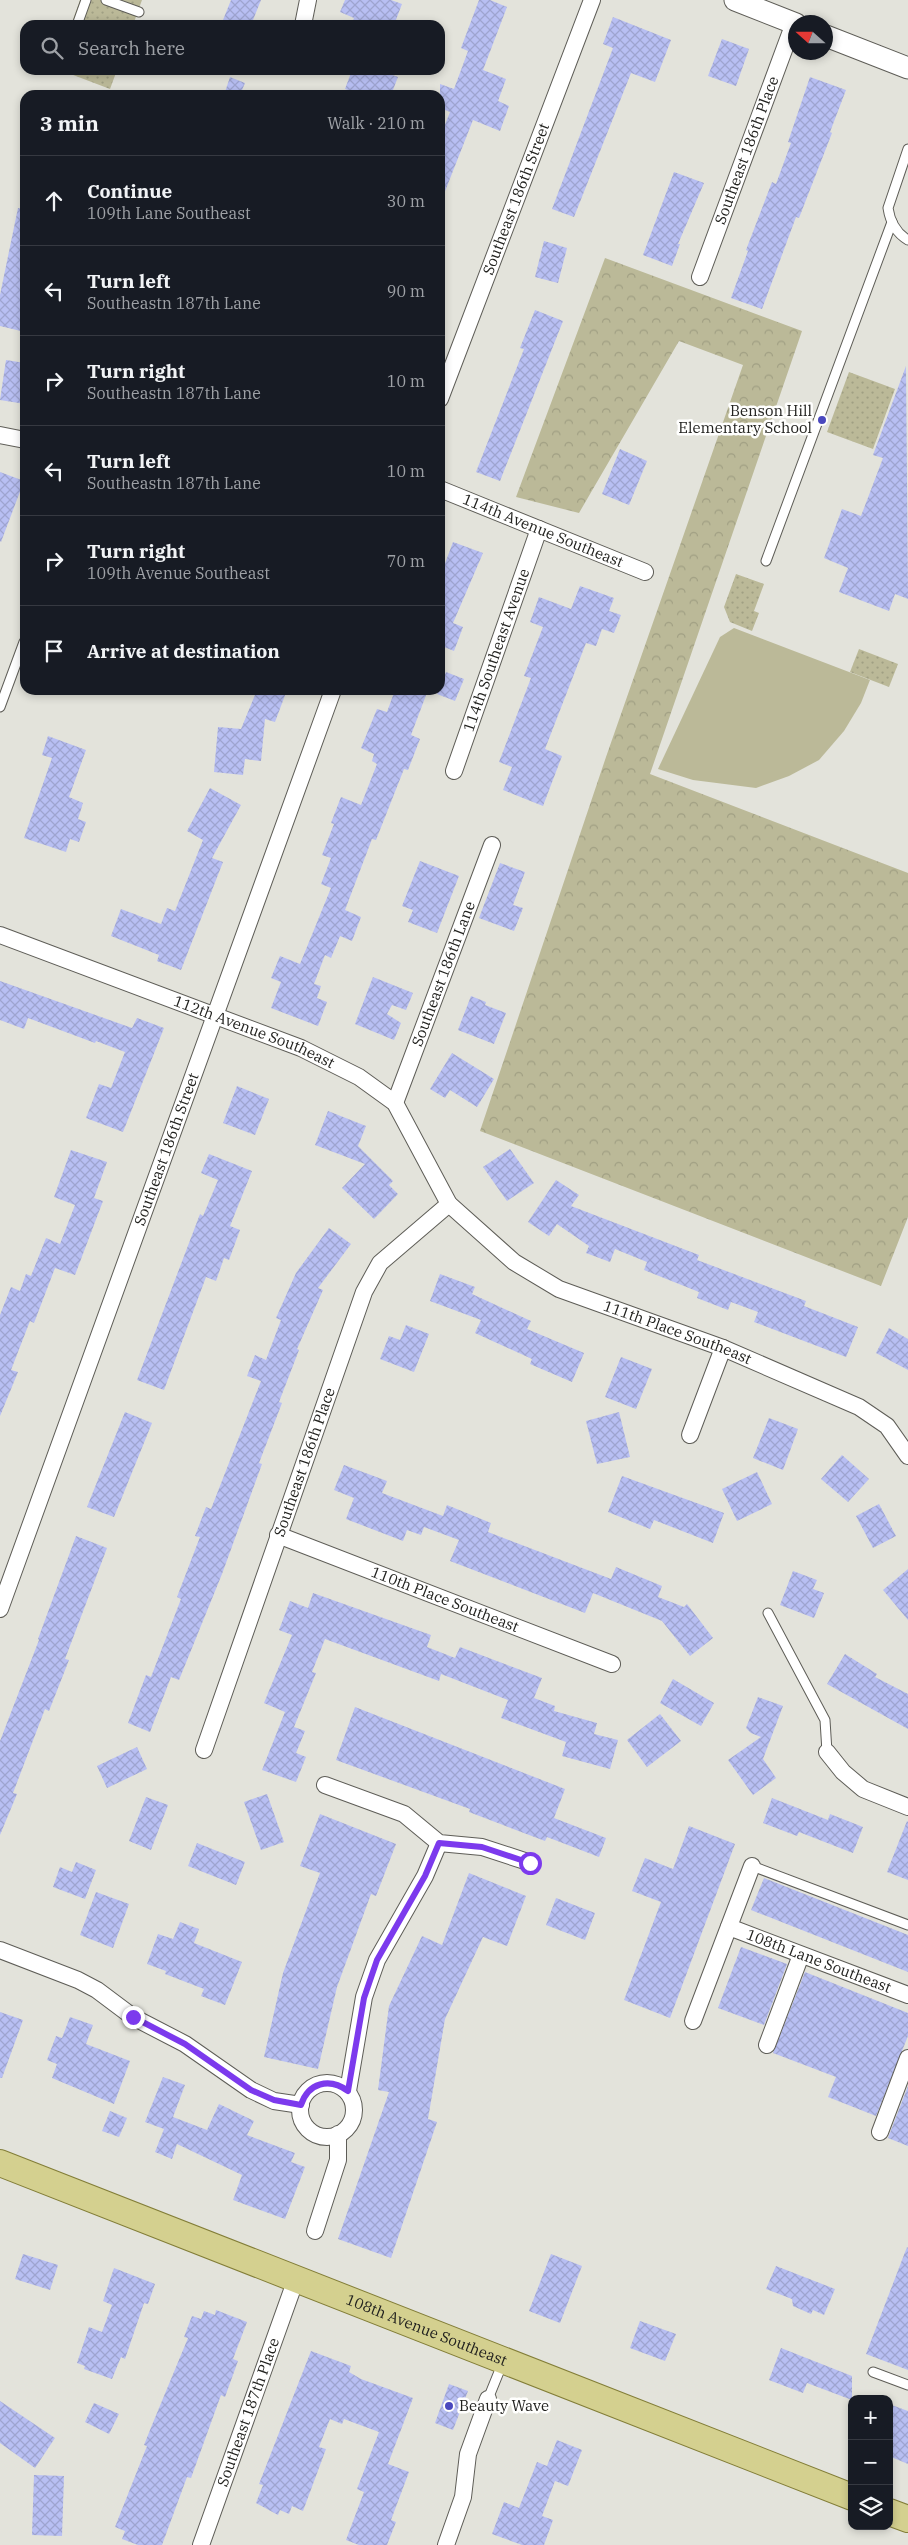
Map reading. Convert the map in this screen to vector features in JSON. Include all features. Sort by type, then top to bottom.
[{"type":"main road","name":"108th Avenue Southeast","points":[[0,2163],[848,2495]]},
{"type":"main road","points":[[893,2513],[908,2519]]},
{"type":"street","points":[[304,20],[308,0]]},
{"type":"street","name":"Southeast 186th Street","points":[[445,386],[592,0]]},
{"type":"street","points":[[736,0],[788,21]]},
{"type":"street","points":[[833,39],[908,68]]},
{"type":"street","name":"Southeast 186th Place","points":[[700,277],[788,43]]},
{"type":"street","points":[[0,435],[20,439]]},
{"type":"street","name":"114th Avenue Southeast","points":[[445,491],[645,572]]},
{"type":"street","name":"114th Southeast Avenue","points":[[454,771],[539,529]]},
{"type":"street","name":"Southeast 186th Street","points":[[0,1609],[331,695]]},
{"type":"street","name":"Southeast 186th Lane","points":[[395,1103],[492,845]]},
{"type":"street","name":"112th Avenue Southeast","points":[[0,935],[301,1048],[359,1077],[395,1103],[449,1204]]},
{"type":"street","name":"Southeast 186th Place","points":[[204,1750],[364,1292],[380,1263],[449,1204]]},
{"type":"street","name":"111th Place Southeast","points":[[449,1204],[514,1262],[559,1289],[723,1348],[859,1407],[886,1426],[908,1456]]},
{"type":"street","points":[[690,1435],[723,1348]]},
{"type":"street","name":"110th Place Southeast","points":[[278,1535],[612,1664]]},
{"type":"street","points":[[827,1752],[843,1772],[863,1789],[908,1807]]},
{"type":"street","points":[[325,1785],[404,1814],[439,1843],[482,1847],[530,1863]]},
{"type":"street","points":[[348,2091],[364,1998],[377,1960],[425,1876],[439,1843]]},
{"type":"street","points":[[693,2022],[752,1866]]},
{"type":"street","name":"108th Lane Southeast","points":[[729,1928],[908,1995]]},
{"type":"street","points":[[0,1950],[78,1980],[97,1990],[133,2017],[185,2044],[251,2090],[274,2100],[301,2105]]},
{"type":"street","points":[[767,2045],[801,1955]]},
{"type":"street","points":[[880,2132],[908,2058]]},
{"type":"street","points":[[332,2083],[348,2091],[352,2098],[354,2115],[346,2130],[338,2134],[322,2136],[308,2128],[301,2114],[301,2105],[309,2090],[316,2085],[332,2083]]},
{"type":"street","points":[[315,2231],[338,2160],[338,2134]]},
{"type":"street","name":"Southeast 187th Place","points":[[202,2545],[296,2279]]},
{"type":"street","points":[[446,2545],[463,2497],[468,2454],[488,2399]]},
{"type":"lane","points":[[79,20],[86,0]]},
{"type":"lane","points":[[106,0],[139,12]]},
{"type":"lane","points":[[908,149],[906,162],[888,208],[892,222],[908,240]]},
{"type":"lane","points":[[766,561],[892,222]]},
{"type":"lane","points":[[0,707],[20,653]]},
{"type":"lane","points":[[768,1613],[825,1720],[827,1752]]},
{"type":"lane","points":[[752,1866],[908,1925]]},
{"type":"lane","points":[[488,2399],[504,2361]]},
{"type":"lane","points":[[873,2372],[908,2385]]},
{"type":"green space","points":[[80,0],[142,0],[135,20],[73,20]]},
{"type":"green space","points":[[73,75],[115,75],[110,89]]},
{"type":"green space","points":[[605,258],[802,331],[650,774],[908,873],[908,1217],[881,1286],[480,1131],[606,757],[743,365],[679,341],[579,513],[516,497]]},
{"type":"green space","points":[[849,372],[895,389],[873,449],[827,432]]},
{"type":"green space","points":[[736,574],[764,584],[754,611],[759,613],[752,631],[730,622],[724,607]]},
{"type":"green space","points":[[734,628],[870,680],[861,703],[844,731],[819,760],[789,776],[756,788],[693,780],[658,769],[720,637]]},
{"type":"green space","points":[[859,649],[898,664],[889,687],[850,672]]},
{"type":"building","points":[[231,0],[261,0],[253,20],[223,20]]},
{"type":"building","points":[[345,0],[391,0],[402,4],[396,20],[353,20],[354,18],[340,12]]},
{"type":"building","points":[[479,0],[490,0],[507,7],[483,70],[506,79],[498,101],[509,106],[500,131],[473,120],[445,191],[445,124],[450,112],[445,110],[445,90],[440,90],[440,84],[454,89],[468,51],[461,48]]},
{"type":"building","points":[[613,17],[671,40],[655,82],[631,73],[574,217],[552,209],[613,48],[603,44]]},
{"type":"building","points":[[722,39],[749,49],[736,86],[708,76]]},
{"type":"building","points":[[350,75],[393,75],[398,77],[393,90],[345,89]]},
{"type":"building","points":[[230,77],[245,83],[242,90],[226,90]]},
{"type":"building","points":[[810,77],[846,90],[830,132],[832,133],[799,218],[796,217],[762,309],[731,298],[748,251],[746,250],[772,182],[776,184],[791,143],[788,142]]},
{"type":"building","points":[[674,172],[704,183],[678,244],[680,244],[672,266],[643,255]]},
{"type":"building","points":[[18,208],[20,208],[20,331],[0,326],[0,295]]},
{"type":"building","points":[[544,241],[567,248],[558,283],[535,277]]},
{"type":"building","points":[[535,310],[563,321],[500,481],[476,472],[524,349],[520,348]]},
{"type":"building","points":[[6,360],[20,362],[20,403],[0,400]]},
{"type":"building","points":[[906,366],[908,599],[895,594],[889,611],[839,592],[848,568],[824,558],[842,509],[861,516],[883,458],[873,455]]},
{"type":"building","points":[[620,449],[647,461],[629,505],[602,494]]},
{"type":"building","points":[[0,472],[20,480],[20,492],[0,541]]},
{"type":"building","points":[[453,542],[483,553],[453,623],[463,627],[454,651],[445,647],[445,564]]},
{"type":"building","points":[[580,586],[614,598],[609,611],[621,615],[614,633],[602,629],[596,646],[586,643],[545,749],[562,756],[543,806],[503,790],[512,767],[499,762],[531,678],[524,676],[543,627],[530,622],[539,597],[571,609]]},
{"type":"building","points":[[446,672],[464,679],[455,701],[440,695],[445,695]]},
{"type":"building","points":[[255,695],[285,695],[275,722],[265,719],[261,761],[245,759],[243,775],[214,772],[218,727],[241,729]]},
{"type":"building","points":[[393,695],[426,695],[411,735],[420,739],[408,770],[404,769],[376,840],[372,839],[345,910],[361,917],[352,941],[340,936],[331,958],[325,955],[314,984],[321,986],[317,998],[327,1002],[318,1026],[271,1008],[281,982],[271,978],[280,956],[300,964],[331,888],[321,884],[331,858],[322,855],[334,824],[331,823],[341,797],[361,805],[377,764],[372,761],[374,754],[361,748],[377,709],[387,712]]},
{"type":"building","points":[[48,736],[86,750],[69,797],[83,803],[78,819],[86,822],[79,842],[70,839],[66,852],[24,838],[52,758],[42,755]]},
{"type":"building","points":[[210,788],[241,805],[212,858],[223,862],[181,970],[157,961],[159,955],[111,936],[121,909],[161,924],[167,908],[175,911],[203,840],[187,831]]},
{"type":"building","points":[[420,861],[459,876],[437,933],[408,922],[413,910],[402,906]]},
{"type":"building","points":[[500,863],[525,872],[513,905],[523,908],[514,931],[479,918]]},
{"type":"building","points":[[373,977],[413,993],[406,1010],[392,1005],[387,1014],[401,1023],[394,1040],[355,1024]]},
{"type":"building","points":[[0,981],[132,1028],[137,1018],[164,1028],[123,1132],[86,1118],[99,1084],[111,1088],[125,1052],[28,1018],[24,1029],[0,1020]]},
{"type":"building","points":[[471,996],[486,1002],[485,1005],[506,1013],[494,1044],[458,1030]]},
{"type":"building","points":[[452,1053],[494,1079],[477,1107],[450,1090],[445,1098],[430,1089]]},
{"type":"building","points":[[237,1086],[269,1099],[255,1135],[223,1123]]},
{"type":"building","points":[[328,1111],[366,1126],[358,1146],[393,1181],[389,1185],[398,1194],[374,1219],[342,1188],[365,1164],[315,1145]]},
{"type":"building","points":[[510,1149],[534,1183],[507,1201],[483,1167]]},
{"type":"building","points":[[71,1150],[107,1162],[94,1198],[103,1201],[75,1275],[55,1268],[34,1323],[30,1321],[11,1370],[18,1372],[0,1416],[0,1315],[11,1287],[20,1291],[26,1274],[31,1276],[46,1238],[60,1244],[75,1205],[54,1197]]},
{"type":"building","points":[[209,1154],[252,1171],[230,1226],[240,1230],[229,1260],[224,1258],[216,1281],[206,1277],[164,1390],[137,1380],[200,1214],[203,1216],[218,1180],[201,1173]]},
{"type":"building","points":[[556,1180],[579,1195],[571,1206],[699,1255],[697,1260],[806,1301],[804,1306],[858,1327],[846,1357],[754,1322],[758,1312],[731,1302],[728,1310],[697,1298],[699,1292],[644,1270],[647,1262],[615,1249],[610,1262],[586,1253],[589,1246],[557,1224],[549,1236],[528,1222]]},
{"type":"building","points":[[329,1228],[351,1244],[318,1288],[323,1290],[297,1349],[299,1350],[279,1402],[282,1403],[259,1463],[262,1464],[222,1574],[179,1680],[171,1677],[150,1732],[128,1723],[146,1675],[151,1677],[181,1599],[177,1597],[200,1537],[195,1536],[206,1507],[211,1509],[261,1381],[247,1376],[255,1355],[266,1360],[281,1320],[276,1318],[296,1273]]},
{"type":"building","points":[[440,1274],[475,1287],[472,1294],[531,1321],[527,1329],[584,1353],[572,1382],[530,1364],[532,1359],[475,1333],[481,1320],[430,1301]]},
{"type":"building","points":[[406,1325],[429,1334],[414,1372],[380,1359],[389,1336],[400,1340]]},
{"type":"building","points":[[889,1328],[908,1339],[908,1370],[876,1353]]},
{"type":"building","points":[[621,1357],[652,1369],[636,1409],[605,1397]]},
{"type":"building","points":[[125,1412],[152,1423],[114,1517],[87,1507]]},
{"type":"building","points":[[619,1412],[630,1457],[597,1464],[586,1421]]},
{"type":"building","points":[[769,1418],[798,1429],[783,1470],[753,1458]]},
{"type":"building","points":[[842,1455],[869,1479],[848,1502],[821,1479]]},
{"type":"building","points":[[344,1465],[387,1481],[382,1493],[443,1516],[447,1505],[491,1523],[488,1532],[611,1579],[616,1567],[662,1586],[658,1597],[684,1607],[687,1604],[713,1638],[690,1656],[662,1621],[593,1593],[585,1613],[450,1561],[459,1540],[424,1527],[421,1535],[407,1530],[403,1541],[346,1519],[354,1498],[334,1490]]},
{"type":"building","points":[[757,1472],[772,1504],[737,1521],[722,1489]]},
{"type":"building","points":[[622,1476],[724,1513],[713,1543],[654,1520],[650,1529],[608,1512]]},
{"type":"building","points":[[879,1504],[896,1536],[873,1548],[856,1516]]},
{"type":"building","points":[[76,1536],[107,1548],[65,1659],[69,1660],[49,1711],[45,1709],[13,1793],[17,1794],[0,1835],[0,1741]]},
{"type":"building","points":[[908,1569],[908,1620],[883,1590]]},
{"type":"building","points":[[793,1571],[817,1580],[813,1589],[824,1593],[814,1618],[780,1605]]},
{"type":"building","points":[[313,1593],[431,1635],[427,1647],[455,1658],[460,1647],[542,1678],[534,1698],[555,1706],[554,1711],[597,1723],[594,1734],[618,1740],[610,1769],[562,1756],[566,1742],[501,1718],[508,1700],[441,1674],[439,1681],[325,1639],[312,1672],[316,1673],[294,1727],[305,1731],[296,1753],[306,1757],[296,1782],[262,1770],[285,1712],[264,1703],[292,1635],[279,1630],[290,1601],[308,1608]]},
{"type":"building","points":[[845,1654],[877,1674],[875,1677],[908,1694],[908,1729],[827,1684]]},
{"type":"building","points":[[673,1679],[714,1703],[701,1726],[660,1703]]},
{"type":"building","points":[[758,1697],[783,1706],[763,1759],[776,1778],[753,1795],[728,1760],[761,1737],[751,1733],[746,1728]]},
{"type":"building","points":[[355,1707],[565,1789],[554,1818],[606,1838],[599,1857],[547,1837],[545,1841],[469,1812],[470,1809],[336,1760]]},
{"type":"building","points":[[660,1714],[681,1741],[647,1767],[627,1740]]},
{"type":"building","points":[[137,1747],[147,1769],[107,1788],[97,1766]]},
{"type":"building","points":[[267,1794],[284,1842],[261,1850],[244,1802]]},
{"type":"building","points":[[146,1797],[168,1805],[151,1850],[129,1841]]},
{"type":"building","points":[[772,1798],[828,1820],[830,1814],[863,1827],[853,1853],[799,1832],[797,1836],[763,1823]]},
{"type":"building","points":[[320,1814],[396,1844],[376,1896],[371,1894],[337,1987],[318,2069],[264,2057],[283,1973],[320,1873],[300,1866]]},
{"type":"building","points":[[908,1822],[908,1880],[887,1872]]},
{"type":"building","points":[[689,1826],[735,1844],[670,2018],[624,2000],[661,1902],[632,1891],[645,1858],[673,1869]]},
{"type":"building","points":[[197,1843],[245,1862],[236,1885],[188,1866]]},
{"type":"building","points":[[76,1862],[96,1870],[85,1899],[53,1887],[60,1867],[72,1872]]},
{"type":"building","points":[[469,1873],[526,1896],[507,1946],[483,1937],[445,2019],[428,2119],[437,2122],[391,2258],[338,2239],[389,2092],[378,2090],[389,2006],[422,1936],[442,1945]]},
{"type":"building","points":[[764,1878],[908,1935],[908,1972],[751,1910]]},
{"type":"building","points":[[96,1892],[129,1904],[113,1948],[80,1935]]},
{"type":"building","points":[[556,1898],[595,1913],[585,1940],[546,1925]]},
{"type":"building","points":[[180,1922],[199,1929],[194,1943],[242,1962],[225,2005],[201,1996],[204,1989],[165,1974],[166,1971],[147,1964],[158,1934],[173,1939]]},
{"type":"building","points":[[741,1947],[787,1964],[764,2025],[718,2008]]},
{"type":"building","points":[[805,1972],[908,2013],[908,2036],[876,2116],[828,2097],[836,2077],[773,2053]]},
{"type":"building","points":[[0,2012],[23,2020],[2,2078],[0,2078]]},
{"type":"building","points":[[70,2017],[93,2025],[86,2044],[130,2061],[114,2104],[52,2078],[57,2064],[47,2060],[56,2036],[62,2038]]},
{"type":"building","points":[[163,2077],[185,2085],[173,2117],[207,2130],[219,2104],[254,2121],[247,2135],[295,2153],[291,2162],[305,2167],[285,2219],[233,2200],[242,2175],[177,2144],[172,2159],[155,2152],[164,2129],[145,2122]]},
{"type":"building","points":[[908,2086],[908,2146],[888,2138]]},
{"type":"building","points":[[110,2111],[127,2118],[119,2137],[102,2131]]},
{"type":"building","points":[[908,2248],[908,2370],[866,2354]]},
{"type":"building","points":[[23,2254],[58,2265],[50,2290],[15,2279]]},
{"type":"building","points":[[551,2254],[582,2266],[560,2323],[529,2311]]},
{"type":"building","points":[[776,2266],[835,2289],[824,2315],[813,2310],[811,2314],[793,2306],[792,2299],[766,2289]]},
{"type":"building","points":[[114,2268],[155,2284],[148,2304],[144,2303],[125,2359],[121,2357],[112,2379],[84,2369],[85,2366],[77,2363],[89,2327],[102,2332],[112,2305],[103,2301]]},
{"type":"building","points":[[216,2310],[247,2322],[233,2359],[238,2361],[225,2397],[221,2395],[191,2478],[187,2477],[162,2545],[138,2545],[122,2539],[125,2531],[115,2527],[147,2446],[144,2445],[188,2338],[184,2337],[192,2316],[201,2319],[204,2311],[215,2315]]},
{"type":"building","points":[[640,2321],[676,2334],[665,2361],[630,2348]]},
{"type":"building","points":[[781,2348],[852,2376],[852,2395],[848,2395],[848,2398],[807,2383],[803,2393],[769,2380]]},
{"type":"building","points":[[311,2351],[351,2366],[349,2372],[361,2379],[413,2398],[388,2464],[409,2472],[391,2520],[396,2522],[387,2545],[359,2545],[346,2540],[364,2492],[357,2489],[379,2432],[344,2419],[342,2424],[330,2419],[319,2447],[326,2449],[303,2511],[292,2506],[289,2514],[280,2510],[278,2515],[256,2503],[263,2485],[259,2484]]},
{"type":"building","points":[[449,2384],[468,2391],[453,2430],[435,2423]]},
{"type":"building","points":[[0,2401],[55,2438],[35,2468],[0,2443]]},
{"type":"building","points":[[94,2403],[119,2414],[109,2434],[85,2422]]},
{"type":"building","points":[[893,2405],[908,2411],[908,2464],[893,2458]]},
{"type":"building","points":[[557,2440],[582,2450],[568,2486],[555,2481],[542,2516],[553,2520],[544,2545],[522,2545],[492,2534],[504,2502],[519,2508],[537,2462],[547,2466]]},
{"type":"building","points":[[34,2475],[64,2476],[62,2536],[32,2535]]},
{"type":"place","name":"Benson Hill Elementary School","points":[[822,420]]},
{"type":"place","name":"Beauty Wave","points":[[449,2406]]},
{"type":"route","points":[[133,2017],[185,2044],[251,2090],[274,2100],[301,2105],[309,2090],[316,2085],[324,2083],[341,2086],[348,2091],[355,2040],[364,1998],[377,1960],[425,1876],[439,1843],[459,1843],[482,1847],[530,1863]]}]
